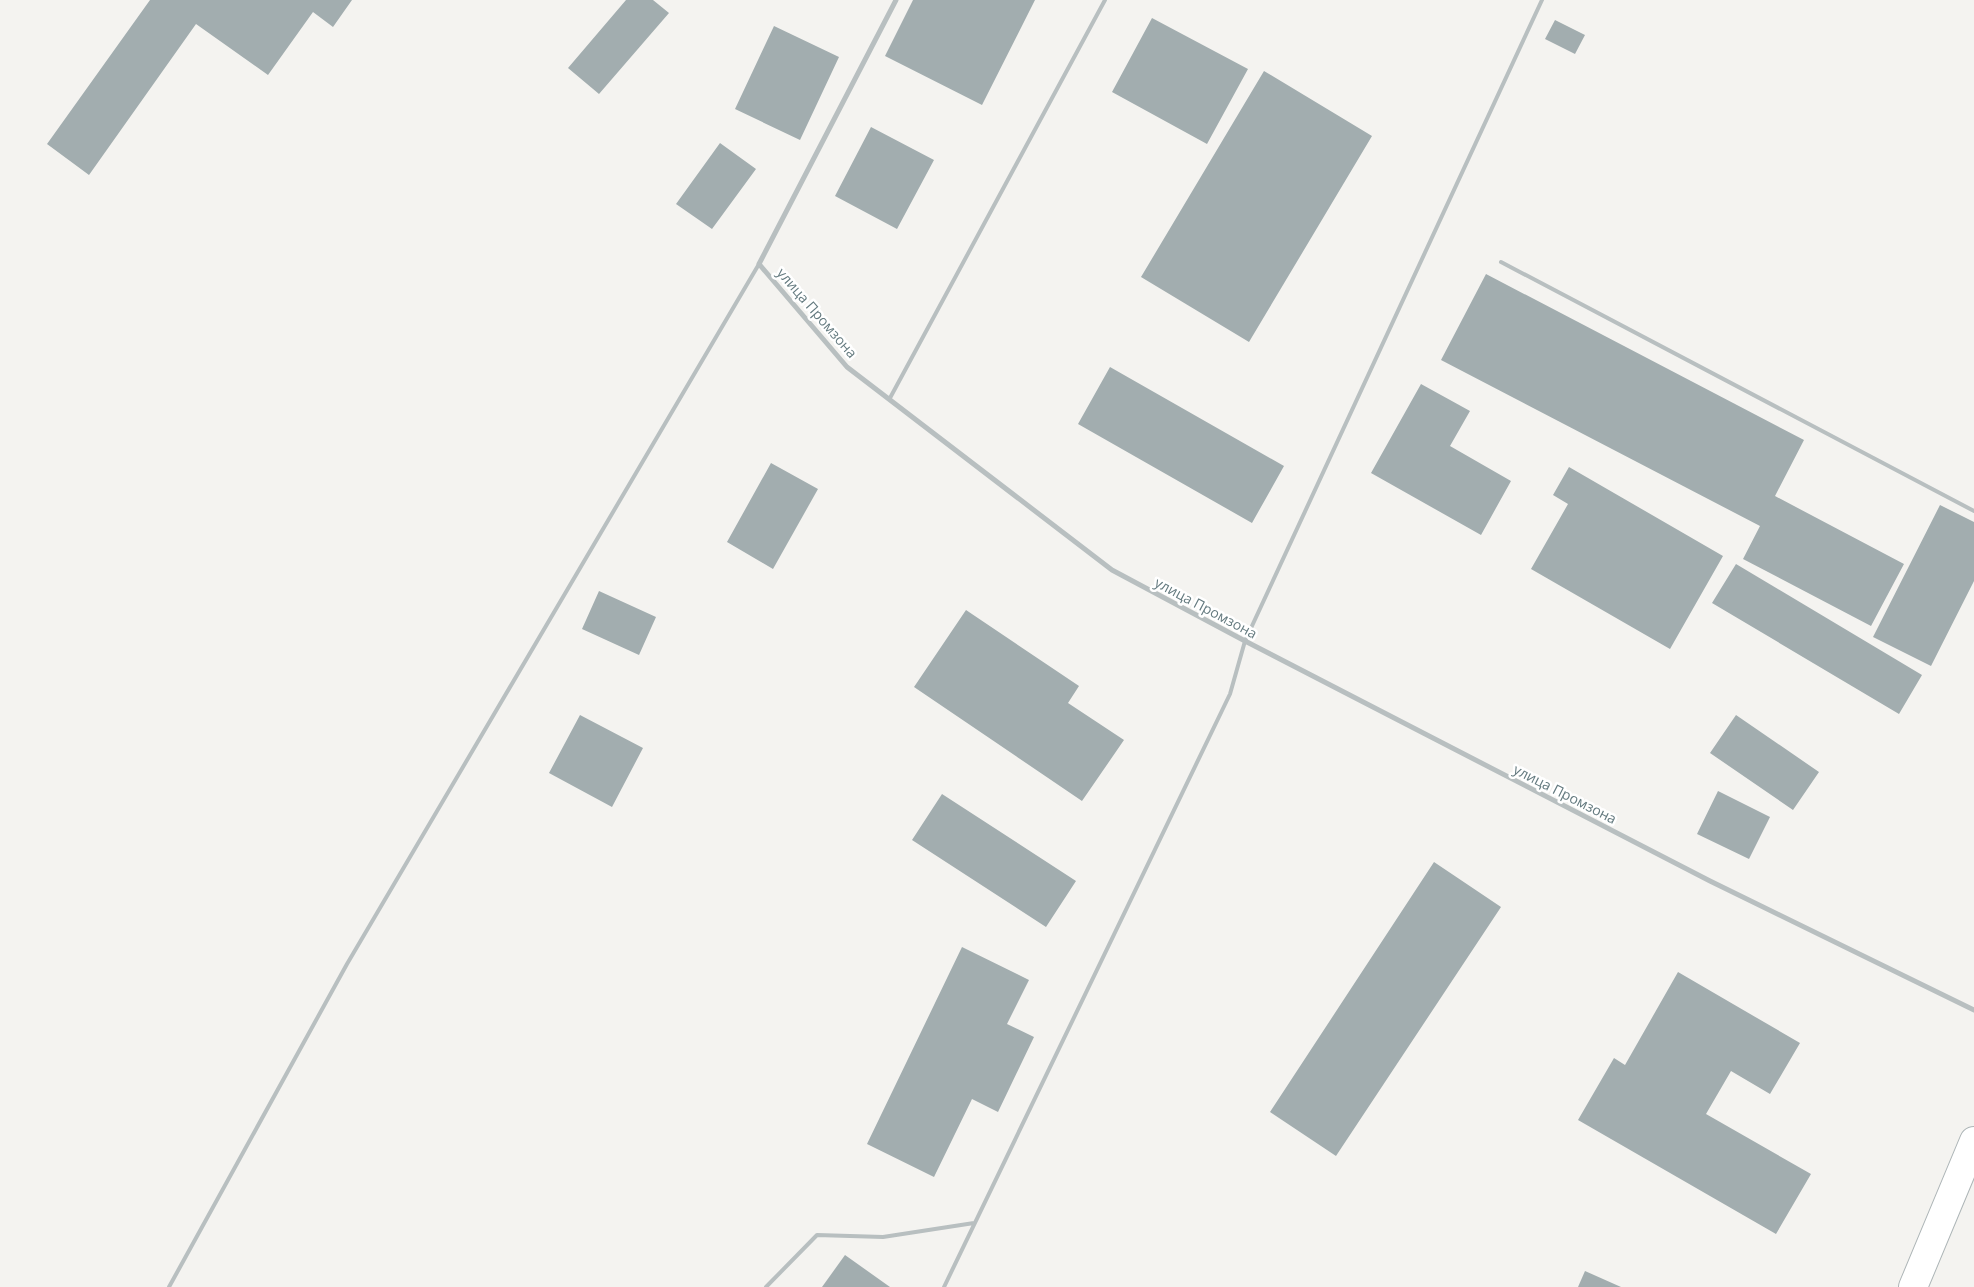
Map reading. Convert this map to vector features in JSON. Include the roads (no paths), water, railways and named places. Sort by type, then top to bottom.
[{"type":"street","name":"улица Промзона","points":[[896,0],[759,264],[847,367],[890,398],[1112,570],[1244,641],[1710,881],[1974,1010]]},
{"type":"street","points":[[1912,1287],[1974,1141]]},
{"type":"lane","points":[[890,398],[1105,0]]},
{"type":"lane","points":[[944,1287],[1230,694],[1244,641],[1542,0]]},
{"type":"lane","points":[[1501,262],[1974,511]]},
{"type":"lane","points":[[169,1287],[347,964],[759,264]]},
{"type":"lane","points":[[766,1287],[818,1235],[883,1237],[974,1223]]}]
